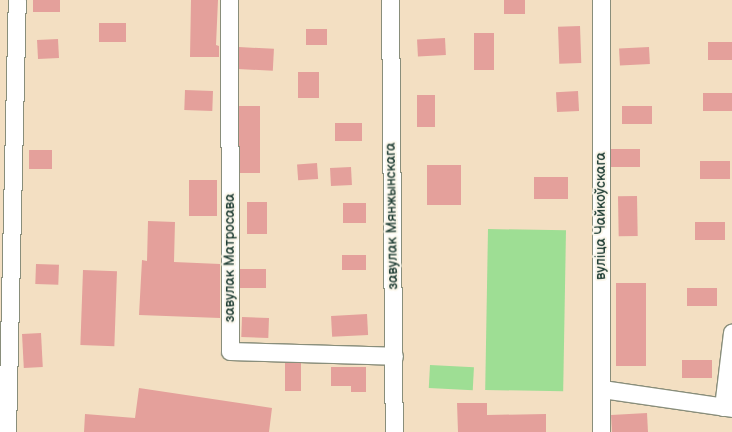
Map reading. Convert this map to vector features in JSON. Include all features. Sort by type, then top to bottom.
[{"type":"street","points":[[7,432],[17,0]]},
{"type":"street","name":"завулак Матросава","points":[[229,0],[230,351],[394,356]]},
{"type":"street","name":"завулак Мянжынскага","points":[[390,0],[394,432]]},
{"type":"street","name":"вуліца Чайкоўскага","points":[[601,0],[601,432]]},
{"type":"street","points":[[602,389],[728,408],[732,333]]},
{"type":"green space","points":[[488,229],[566,230],[563,391],[485,390]]},
{"type":"green space","points":[[430,365],[474,367],[473,390],[429,388]]},
{"type":"building","points":[[33,0],[60,0],[60,12],[33,12]]},
{"type":"building","points":[[191,0],[218,0],[216,45],[219,46],[219,57],[190,57]]},
{"type":"building","points":[[504,0],[525,0],[525,14],[504,14]]},
{"type":"building","points":[[99,23],[126,23],[126,42],[99,42]]},
{"type":"building","points":[[580,26],[581,63],[559,64],[558,27]]},
{"type":"building","points":[[306,29],[327,29],[327,45],[306,45]]},
{"type":"building","points":[[474,33],[494,33],[494,70],[474,70]]},
{"type":"building","points":[[445,38],[446,55],[418,56],[417,39]]},
{"type":"building","points":[[58,39],[59,58],[38,59],[37,40]]},
{"type":"building","points":[[708,42],[732,42],[732,60],[708,60]]},
{"type":"building","points":[[239,47],[274,49],[273,71],[238,69]]},
{"type":"building","points":[[649,47],[650,64],[620,66],[619,49]]},
{"type":"building","points":[[298,72],[319,72],[319,98],[298,98]]},
{"type":"building","points":[[185,90],[213,91],[212,111],[184,110]]},
{"type":"building","points":[[578,91],[579,111],[557,112],[556,92]]},
{"type":"building","points":[[703,93],[732,93],[732,111],[703,111]]},
{"type":"building","points":[[417,95],[435,95],[435,127],[417,127]]},
{"type":"building","points":[[239,106],[260,106],[260,173],[239,173]]},
{"type":"building","points":[[622,106],[652,106],[652,124],[622,124]]},
{"type":"building","points":[[335,123],[362,123],[362,141],[335,141]]},
{"type":"building","points":[[611,149],[640,149],[640,167],[611,167]]},
{"type":"building","points":[[29,150],[52,150],[52,169],[29,169]]},
{"type":"building","points":[[700,161],[730,161],[730,179],[700,179]]},
{"type":"building","points":[[317,163],[318,179],[298,180],[297,164]]},
{"type":"building","points":[[427,165],[461,165],[461,205],[427,205]]},
{"type":"building","points":[[351,167],[352,185],[331,186],[330,168]]},
{"type":"building","points":[[534,177],[568,177],[568,199],[534,199]]},
{"type":"building","points":[[189,180],[217,180],[217,216],[189,216]]},
{"type":"building","points":[[618,196],[637,196],[638,236],[619,236]]},
{"type":"building","points":[[247,202],[267,202],[267,234],[247,234]]},
{"type":"building","points":[[343,203],[366,203],[366,223],[343,223]]},
{"type":"building","points":[[148,221],[175,222],[174,262],[220,264],[220,318],[139,315],[142,260],[147,261]]},
{"type":"building","points":[[695,222],[725,222],[725,240],[695,240]]},
{"type":"building","points":[[342,255],[366,255],[366,270],[342,270]]},
{"type":"building","points":[[36,264],[59,265],[58,285],[35,284]]},
{"type":"building","points":[[240,269],[266,269],[266,288],[240,288]]},
{"type":"building","points":[[83,270],[117,271],[114,346],[80,345]]},
{"type":"building","points":[[616,283],[646,283],[646,366],[616,366]]},
{"type":"building","points":[[687,288],[717,288],[717,306],[687,306]]},
{"type":"building","points":[[367,314],[368,335],[332,337],[331,316]]},
{"type":"building","points":[[242,317],[269,318],[268,338],[241,337]]},
{"type":"building","points":[[41,333],[43,367],[24,368],[22,334]]},
{"type":"building","points":[[682,360],[712,360],[712,378],[682,378]]},
{"type":"building","points":[[285,363],[301,363],[301,391],[285,391]]},
{"type":"building","points":[[331,367],[366,367],[366,392],[351,392],[351,386],[331,386]]},
{"type":"building","points":[[139,388],[272,408],[269,432],[84,432],[85,414],[135,418]]},
{"type":"building","points":[[457,403],[487,403],[487,415],[546,414],[546,432],[458,432]]},
{"type":"building","points":[[647,413],[648,432],[612,432],[611,415]]}]
